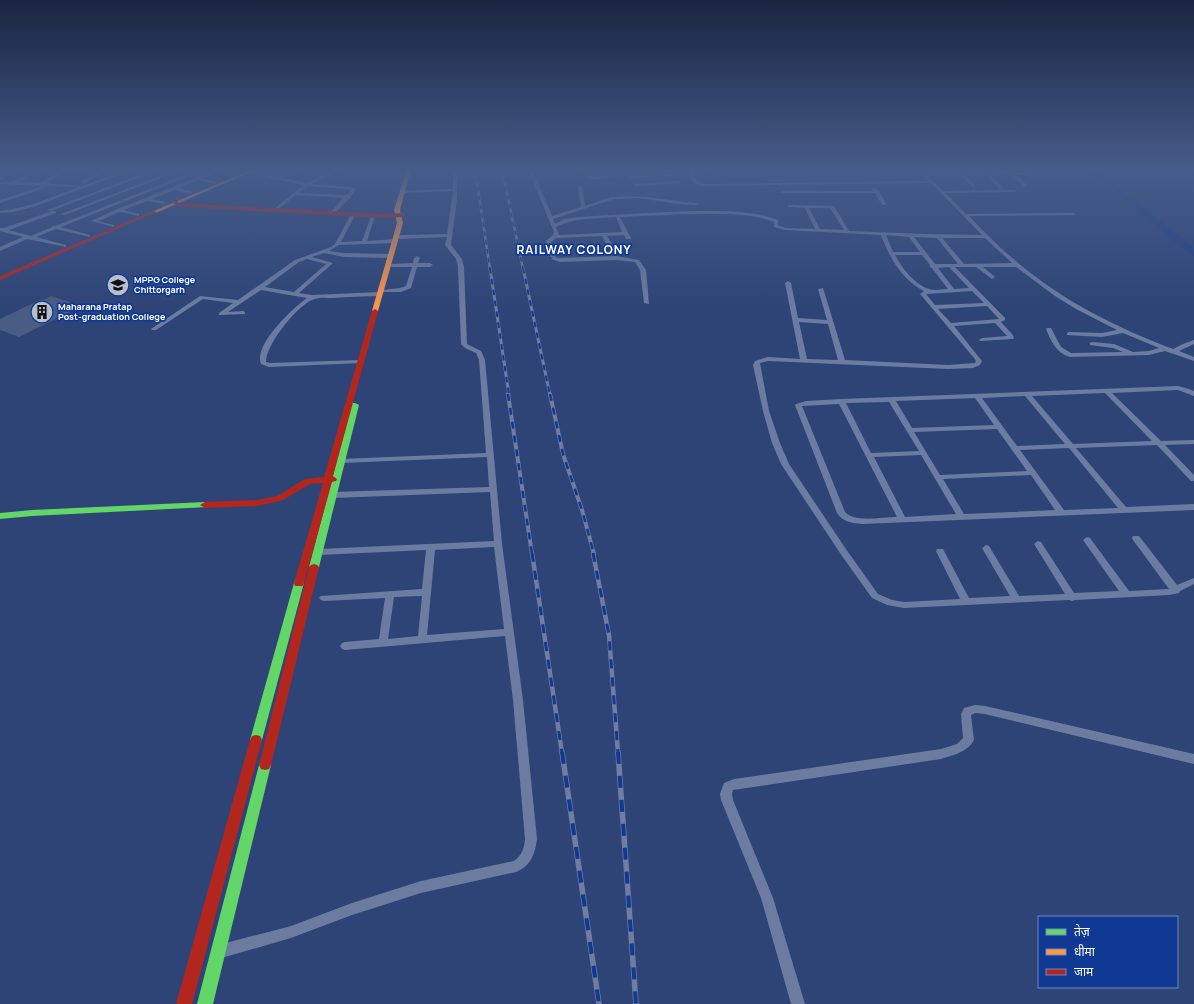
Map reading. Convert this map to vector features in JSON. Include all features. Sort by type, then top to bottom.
[{"type":"main road","points":[[0,274],[135,216]]},
{"type":"main road","points":[[0,278],[139,216]]},
{"type":"main road","points":[[184,1004],[326,479],[397,239],[404,222],[400,216]]},
{"type":"main road","points":[[205,1004],[319,552],[381,292]]},
{"type":"main road","points":[[0,516],[32,512],[258,503],[280,498],[303,482],[337,479]]},
{"type":"street","points":[[2,230],[39,216]]},
{"type":"street","points":[[70,216],[112,226]]},
{"type":"street","points":[[0,249],[83,216]]},
{"type":"street","points":[[93,221],[106,216]]},
{"type":"street","points":[[243,313],[221,314],[260,288],[288,266],[333,248],[338,244],[353,216]]},
{"type":"street","points":[[358,256],[373,216]]},
{"type":"street","points":[[218,952],[291,932],[352,909],[422,887],[516,866],[522,862],[530,850],[531,839],[518,700],[498,544],[482,360],[479,352],[467,348],[464,344],[461,267],[459,259],[449,246],[448,235],[452,216]]},
{"type":"street","points":[[558,216],[551,218],[556,234],[548,242],[554,257],[560,260],[616,258],[637,261],[643,270],[647,303]]},
{"type":"street","points":[[554,226],[574,218],[640,216]]},
{"type":"street","points":[[760,216],[776,220],[776,226],[780,228],[883,234],[988,237]]},
{"type":"street","points":[[811,216],[818,230]]},
{"type":"street","points":[[837,216],[847,231]]},
{"type":"street","points":[[968,216],[1017,265],[1058,296],[1096,318],[1124,331],[1164,349],[1194,359]]},
{"type":"street","points":[[618,217],[628,238]]},
{"type":"street","points":[[54,227],[88,236]]},
{"type":"street","points":[[2,230],[64,246]]},
{"type":"street","points":[[554,237],[625,233]]},
{"type":"street","points":[[604,234],[611,248]]},
{"type":"street","points":[[883,234],[892,254],[912,282],[930,292]]},
{"type":"street","points":[[338,244],[362,244],[397,239],[448,235]]},
{"type":"street","points":[[910,235],[932,266],[952,290]]},
{"type":"street","points":[[939,236],[962,265]]},
{"type":"street","points":[[325,252],[391,260],[415,265],[430,265]]},
{"type":"street","points":[[892,254],[923,253]]},
{"type":"street","points":[[295,294],[330,263],[343,255]]},
{"type":"street","points":[[308,258],[330,263]]},
{"type":"street","points":[[260,288],[312,297],[401,290],[408,288],[416,258]]},
{"type":"street","points":[[949,325],[1002,321],[1002,317],[950,265]]},
{"type":"street","points":[[977,265],[992,277]]},
{"type":"street","points":[[932,266],[1017,265]]},
{"type":"street","points":[[788,283],[804,360]]},
{"type":"street","points":[[821,289],[842,362]]},
{"type":"street","points":[[973,289],[930,292],[923,294],[976,357],[979,361],[978,364],[969,367],[948,367],[768,359],[757,362],[756,365],[766,410],[776,443],[785,464],[844,554],[875,596],[882,601],[904,605],[1072,598],[1176,591],[1188,582],[1194,581]]},
{"type":"street","points":[[312,297],[288,317],[265,349],[262,356],[263,363],[269,365],[360,362]]},
{"type":"street","points":[[154,329],[202,298],[238,302]]},
{"type":"street","points":[[934,307],[988,304]]},
{"type":"street","points":[[795,320],[830,322]]},
{"type":"street","points":[[982,340],[1011,338],[1010,335],[997,322]]},
{"type":"street","points":[[1049,329],[1054,341],[1061,351],[1066,354],[1132,354],[1149,353],[1164,349]]},
{"type":"street","points":[[1069,334],[1102,335],[1124,331]]},
{"type":"street","points":[[1173,352],[1194,342]]},
{"type":"street","points":[[1092,344],[1114,346],[1132,354]]},
{"type":"street","points":[[1194,394],[1187,390],[1178,388],[842,401],[806,403],[798,405],[841,513],[844,517],[850,520],[862,521],[1194,507]]},
{"type":"street","points":[[1107,391],[1194,479]]},
{"type":"street","points":[[1027,394],[1124,510]]},
{"type":"street","points":[[977,396],[1061,512]]},
{"type":"street","points":[[891,399],[962,517]]},
{"type":"street","points":[[842,401],[902,519]]},
{"type":"street","points":[[910,430],[1000,427]]},
{"type":"street","points":[[1015,448],[1194,442]]},
{"type":"street","points":[[869,455],[924,453]]},
{"type":"street","points":[[341,461],[490,454]]},
{"type":"street","points":[[938,477],[1033,473]]},
{"type":"street","points":[[333,495],[493,489]]},
{"type":"street","points":[[1136,538],[1176,591]]},
{"type":"street","points":[[1087,540],[1128,595]]},
{"type":"street","points":[[319,552],[498,544]]},
{"type":"street","points":[[1038,544],[1072,598]]},
{"type":"street","points":[[422,640],[432,547]]},
{"type":"street","points":[[986,548],[1018,600]]},
{"type":"street","points":[[940,551],[966,602]]},
{"type":"street","points":[[324,598],[427,592]]},
{"type":"street","points":[[383,643],[390,594]]},
{"type":"street","points":[[345,646],[509,632]]},
{"type":"street","points":[[798,1004],[767,898],[727,800],[726,794],[728,787],[734,784],[941,754],[960,748],[969,740],[966,714],[968,711],[974,710],[985,710],[1194,759]]},
{"type":"building","name":"Maharana Pratap Post-graduation College","points":[[51,296],[82,306],[19,337],[0,330],[0,319]]},
{"type":"waterway","points":[[1148,216],[1194,253]]},
{"type":"railway","points":[[482,216],[490,269]]},
{"type":"railway","points":[[512,216],[523,269]]},
{"type":"railway","points":[[490,268],[509,395]]},
{"type":"railway","points":[[523,268],[550,395]]},
{"type":"railway","points":[[508,394],[532,554]]},
{"type":"railway","points":[[550,394],[563,454],[582,510],[594,554]]},
{"type":"railway","points":[[532,553],[562,753]]},
{"type":"railway","points":[[593,553],[609,635],[618,753]]},
{"type":"railway","points":[[562,752],[599,1004]]},
{"type":"railway","points":[[618,752],[636,1004]]},
{"type":"traffic: fast","points":[[314,567],[355,405]]},
{"type":"traffic: fast","points":[[0,516],[32,513],[205,505]]},
{"type":"traffic: fast","points":[[256,740],[299,583]]},
{"type":"traffic: fast","points":[[205,1004],[265,765]]},
{"type":"traffic: slow","points":[[375,311],[400,223],[398,216]]},
{"type":"traffic: jam","points":[[0,278],[145,216]]},
{"type":"traffic: jam","points":[[379,216],[385,216]]},
{"type":"traffic: jam","points":[[299,583],[375,311]]},
{"type":"traffic: jam","points":[[205,505],[258,503],[280,498],[308,481],[333,479]]},
{"type":"traffic: jam","points":[[265,765],[314,567]]},
{"type":"traffic: jam","points":[[184,1004],[256,740]]},
{"type":"place","name":"MPPG College Chittorgarh","points":[[118,285]]},
{"type":"place","name":"Maharana Pratap Post-graduation College","points":[[42,312]]},
{"type":"district","name":"RAILWAY COLONY","points":[[574,250]]}]
